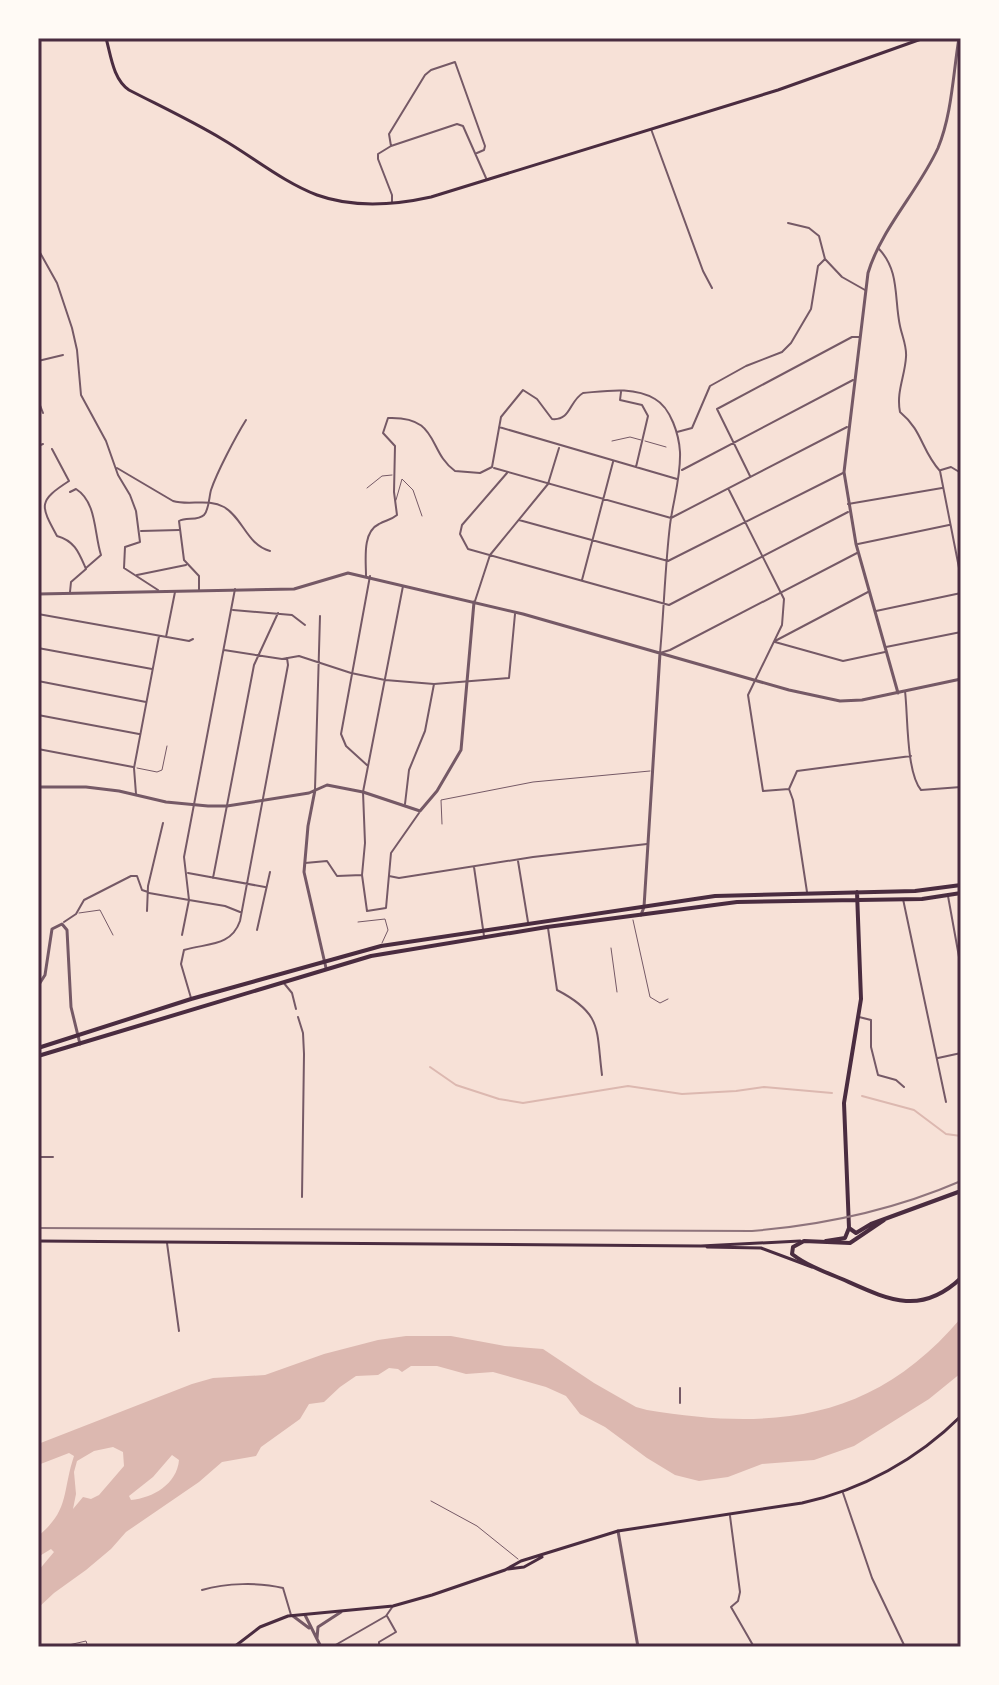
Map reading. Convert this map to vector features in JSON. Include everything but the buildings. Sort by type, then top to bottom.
[{"type":"main road","points":[[106,38],[116,74],[129,90],[221,139],[313,194],[347,202],[392,203],[431,197],[778,90],[924,38]]},
{"type":"main road","points":[[38,1048],[191,999],[381,946],[729,895],[941,889],[961,885]]},
{"type":"main road","points":[[948,896],[952,887]]},
{"type":"main road","points":[[941,889],[948,896]]},
{"type":"main road","points":[[826,1241],[845,1238],[849,1228],[844,1103],[861,999],[857,892]]},
{"type":"main road","points":[[38,1056],[371,956],[547,927],[742,902],[857,901],[961,893]]},
{"type":"main road","points":[[849,1228],[856,1233],[961,1191]]},
{"type":"main road","points":[[701,1246],[804,1241],[850,1243],[884,1220]]},
{"type":"main road","points":[[38,1241],[761,1248],[887,1298],[906,1302],[938,1296],[961,1278]]},
{"type":"main road","points":[[804,1241],[793,1247],[792,1254],[815,1268]]},
{"type":"main road","points":[[505,1570],[521,1561],[618,1531],[809,1502],[842,1491],[919,1453],[961,1416]]},
{"type":"main road","points":[[234,1647],[265,1624],[291,1615],[393,1606],[505,1570],[524,1567],[549,1554]]},
{"type":"street","points":[[898,693],[849,511],[844,472],[847,427],[870,267],[942,138],[959,38]]},
{"type":"street","points":[[391,146],[389,134],[425,75],[453,61],[485,146],[477,153]]},
{"type":"street","points":[[392,203],[392,195],[378,159],[381,152],[459,124],[477,153],[487,179]]},
{"type":"street","points":[[651,128],[712,288]]},
{"type":"street","points":[[788,223],[809,228],[819,236],[825,259],[842,277],[865,290]]},
{"type":"street","points":[[38,249],[57,283],[72,328],[81,395],[130,495],[140,531],[140,542],[124,549],[124,568],[160,591]]},
{"type":"street","points":[[879,249],[890,264],[895,279],[898,318],[906,349],[898,400],[900,412],[917,428],[940,471],[961,578]]},
{"type":"street","points":[[676,432],[692,428],[714,383],[786,349],[811,309],[818,266],[825,259]]},
{"type":"street","points":[[751,477],[717,409],[852,337],[859,337]]},
{"type":"street","points":[[38,361],[63,355]]},
{"type":"street","points":[[680,471],[854,380]]},
{"type":"street","points":[[492,467],[497,448],[497,427],[511,401],[523,390],[537,399],[547,415],[560,420],[566,417],[577,396],[583,393],[621,390],[656,399],[670,417],[676,432],[680,471],[671,518],[660,653],[644,914]]},
{"type":"street","points":[[621,390],[620,400],[638,403],[646,410],[648,422],[636,468]]},
{"type":"street","points":[[38,400],[43,413]]},
{"type":"street","points":[[369,767],[346,746],[341,734],[368,576],[366,553],[370,533],[374,527],[395,519],[397,515],[395,446],[383,433],[390,417],[424,427],[434,438],[442,458],[455,471],[480,473],[492,467],[671,518],[847,427]]},
{"type":"street","points":[[199,590],[199,576],[184,560],[181,519],[201,517],[206,513],[213,484],[246,420]]},
{"type":"street","points":[[497,427],[678,479]]},
{"type":"street","points":[[38,446],[43,444]]},
{"type":"street","points":[[404,585],[363,792],[365,843],[362,875],[367,911],[386,908],[394,846],[437,791],[461,750],[474,602],[490,555],[548,484],[560,446]]},
{"type":"street","points":[[52,449],[69,481],[48,494],[45,513],[57,536],[69,539],[78,551],[86,569]]},
{"type":"street","points":[[581,581],[613,462]]},
{"type":"street","points":[[116,467],[173,501],[181,504],[208,503],[228,509],[259,547],[270,551]]},
{"type":"street","points":[[940,471],[951,467],[961,473]]},
{"type":"street","points":[[519,520],[668,561],[844,472]]},
{"type":"street","points":[[507,473],[462,525],[460,534],[468,549],[669,605],[849,511]]},
{"type":"street","points":[[848,504],[943,488]]},
{"type":"street","points":[[70,492],[76,489],[81,491],[94,517],[101,555],[71,582],[70,594]]},
{"type":"street","points":[[729,489],[782,592],[784,612],[748,695],[763,791],[789,789]]},
{"type":"street","points":[[856,544],[950,525]]},
{"type":"street","points":[[140,531],[180,530]]},
{"type":"street","points":[[956,552],[961,551]]},
{"type":"street","points":[[660,653],[858,552]]},
{"type":"street","points":[[136,576],[188,565]]},
{"type":"street","points":[[38,594],[300,588],[348,573],[474,602],[840,701],[862,700],[961,679]]},
{"type":"street","points":[[182,935],[189,900],[184,857],[235,589]]},
{"type":"street","points":[[166,637],[175,591]]},
{"type":"street","points":[[774,641],[869,592]]},
{"type":"street","points":[[875,611],[961,593]]},
{"type":"street","points":[[232,610],[292,615],[305,625]]},
{"type":"street","points":[[213,878],[258,656],[278,613]]},
{"type":"street","points":[[223,650],[258,656],[299,656],[385,680],[434,684],[509,678],[515,613]]},
{"type":"street","points":[[38,614],[189,641],[193,639]]},
{"type":"street","points":[[320,616],[315,790],[304,863],[326,968]]},
{"type":"street","points":[[774,641],[843,661],[961,632]]},
{"type":"street","points":[[136,794],[134,768],[159,636]]},
{"type":"street","points":[[38,648],[153,669]]},
{"type":"street","points":[[191,999],[181,964],[184,950],[230,938],[237,931],[287,658]]},
{"type":"street","points":[[38,681],[147,702]]},
{"type":"street","points":[[404,805],[409,770],[425,731],[434,684]]},
{"type":"street","points":[[905,691],[914,780],[921,790],[961,787]]},
{"type":"street","points":[[38,715],[141,734]]},
{"type":"street","points":[[38,749],[134,768]]},
{"type":"street","points":[[807,893],[794,803],[789,789],[797,771],[911,756]]},
{"type":"street","points":[[38,787],[86,787],[193,806],[227,806],[315,790],[327,785],[363,792],[420,811]]},
{"type":"street","points":[[147,911],[148,892],[163,823]]},
{"type":"street","points":[[389,876],[399,878],[648,844]]},
{"type":"street","points":[[518,860],[528,924]]},
{"type":"street","points":[[304,863],[327,861],[337,876],[362,875]]},
{"type":"street","points":[[474,866],[484,938]]},
{"type":"street","points":[[187,872],[265,887]]},
{"type":"street","points":[[257,930],[270,872]]},
{"type":"street","points":[[38,986],[45,975],[52,929],[76,914],[84,900],[131,876],[137,876],[142,890],[148,892],[225,906],[242,913]]},
{"type":"street","points":[[948,896],[961,968]]},
{"type":"street","points":[[903,899],[946,1102]]},
{"type":"street","points":[[62,924],[67,930],[71,1004],[80,1044]]},
{"type":"street","points":[[547,927],[557,990],[582,1004],[592,1015],[602,1075]]},
{"type":"street","points":[[282,981],[292,993],[296,1009]]},
{"type":"street","points":[[298,1017],[304,1054],[302,1197]]},
{"type":"street","points":[[859,1017],[871,1020],[871,1047],[878,1075],[896,1080],[904,1087]]},
{"type":"street","points":[[937,1059],[961,1053]]},
{"type":"street","points":[[38,1157],[53,1157]]},
{"type":"street","points":[[167,1243],[179,1331]]},
{"type":"street","points":[[680,1388],[680,1403]]},
{"type":"street","points":[[842,1491],[883,1603],[905,1647]]},
{"type":"street","points":[[730,1514],[740,1592],[738,1601],[731,1607],[754,1647]]},
{"type":"street","points":[[618,1531],[638,1647]]},
{"type":"street","points":[[521,1561],[524,1567]]},
{"type":"street","points":[[202,1590],[216,1586],[247,1585],[283,1588],[291,1615],[312,1631],[321,1647]]},
{"type":"street","points":[[332,1647],[386,1616],[393,1606]]},
{"type":"street","points":[[317,1638],[318,1627],[341,1612]]},
{"type":"street","points":[[305,1614],[312,1631]]},
{"type":"street","points":[[379,1647],[379,1642],[396,1632],[386,1616]]},
{"type":"lane","points":[[612,441],[630,437],[666,447]]},
{"type":"lane","points":[[367,488],[386,474],[394,477]]},
{"type":"lane","points":[[396,500],[402,479],[413,490],[422,516]]},
{"type":"lane","points":[[134,768],[162,770],[167,746]]},
{"type":"lane","points":[[442,824],[441,800],[533,782],[652,770]]},
{"type":"lane","points":[[76,914],[91,909],[100,910],[113,935]]},
{"type":"lane","points":[[632,916],[650,997],[660,1003],[668,999]]},
{"type":"lane","points":[[358,922],[385,919],[388,930],[381,946]]},
{"type":"lane","points":[[611,948],[617,992]]},
{"type":"lane","points":[[431,1501],[477,1526],[508,1554],[521,1561]]},
{"type":"lane","points":[[60,1647],[86,1641],[88,1647]]},
{"type":"shaded area","points":[[961,1318],[961,1373],[929,1399],[854,1446],[814,1460],[762,1464],[728,1477],[699,1481],[675,1475],[647,1458],[605,1427],[580,1414],[566,1396],[546,1387],[493,1372],[466,1374],[437,1366],[411,1366],[402,1372],[389,1368],[378,1375],[356,1376],[324,1402],[309,1404],[300,1419],[261,1447],[256,1456],[222,1462],[199,1482],[126,1532],[111,1549],[38,1608],[38,1571],[54,1552],[51,1549],[38,1557],[38,1536],[60,1509],[74,1456],[69,1453],[38,1465],[38,1444],[192,1384],[213,1378],[265,1375],[324,1354],[378,1340],[406,1336],[451,1336],[543,1349],[636,1407],[737,1419],[779,1417],[819,1410],[857,1398],[893,1379],[928,1352]],"holes":[[[113,1447],[123,1452],[124,1466],[99,1495],[91,1499],[83,1497],[73,1509],[77,1461],[94,1451]],[[172,1455],[179,1460],[169,1483],[155,1493],[131,1500],[129,1496],[153,1477]]]},
{"type":"waterway","points":[[430,1067],[456,1085],[523,1103],[628,1086],[682,1094],[764,1087],[832,1093]]},
{"type":"waterway","points":[[862,1096],[914,1110],[946,1134],[961,1136]]},
{"type":"railway","points":[[38,1228],[752,1231],[859,1215],[961,1181]]}]
